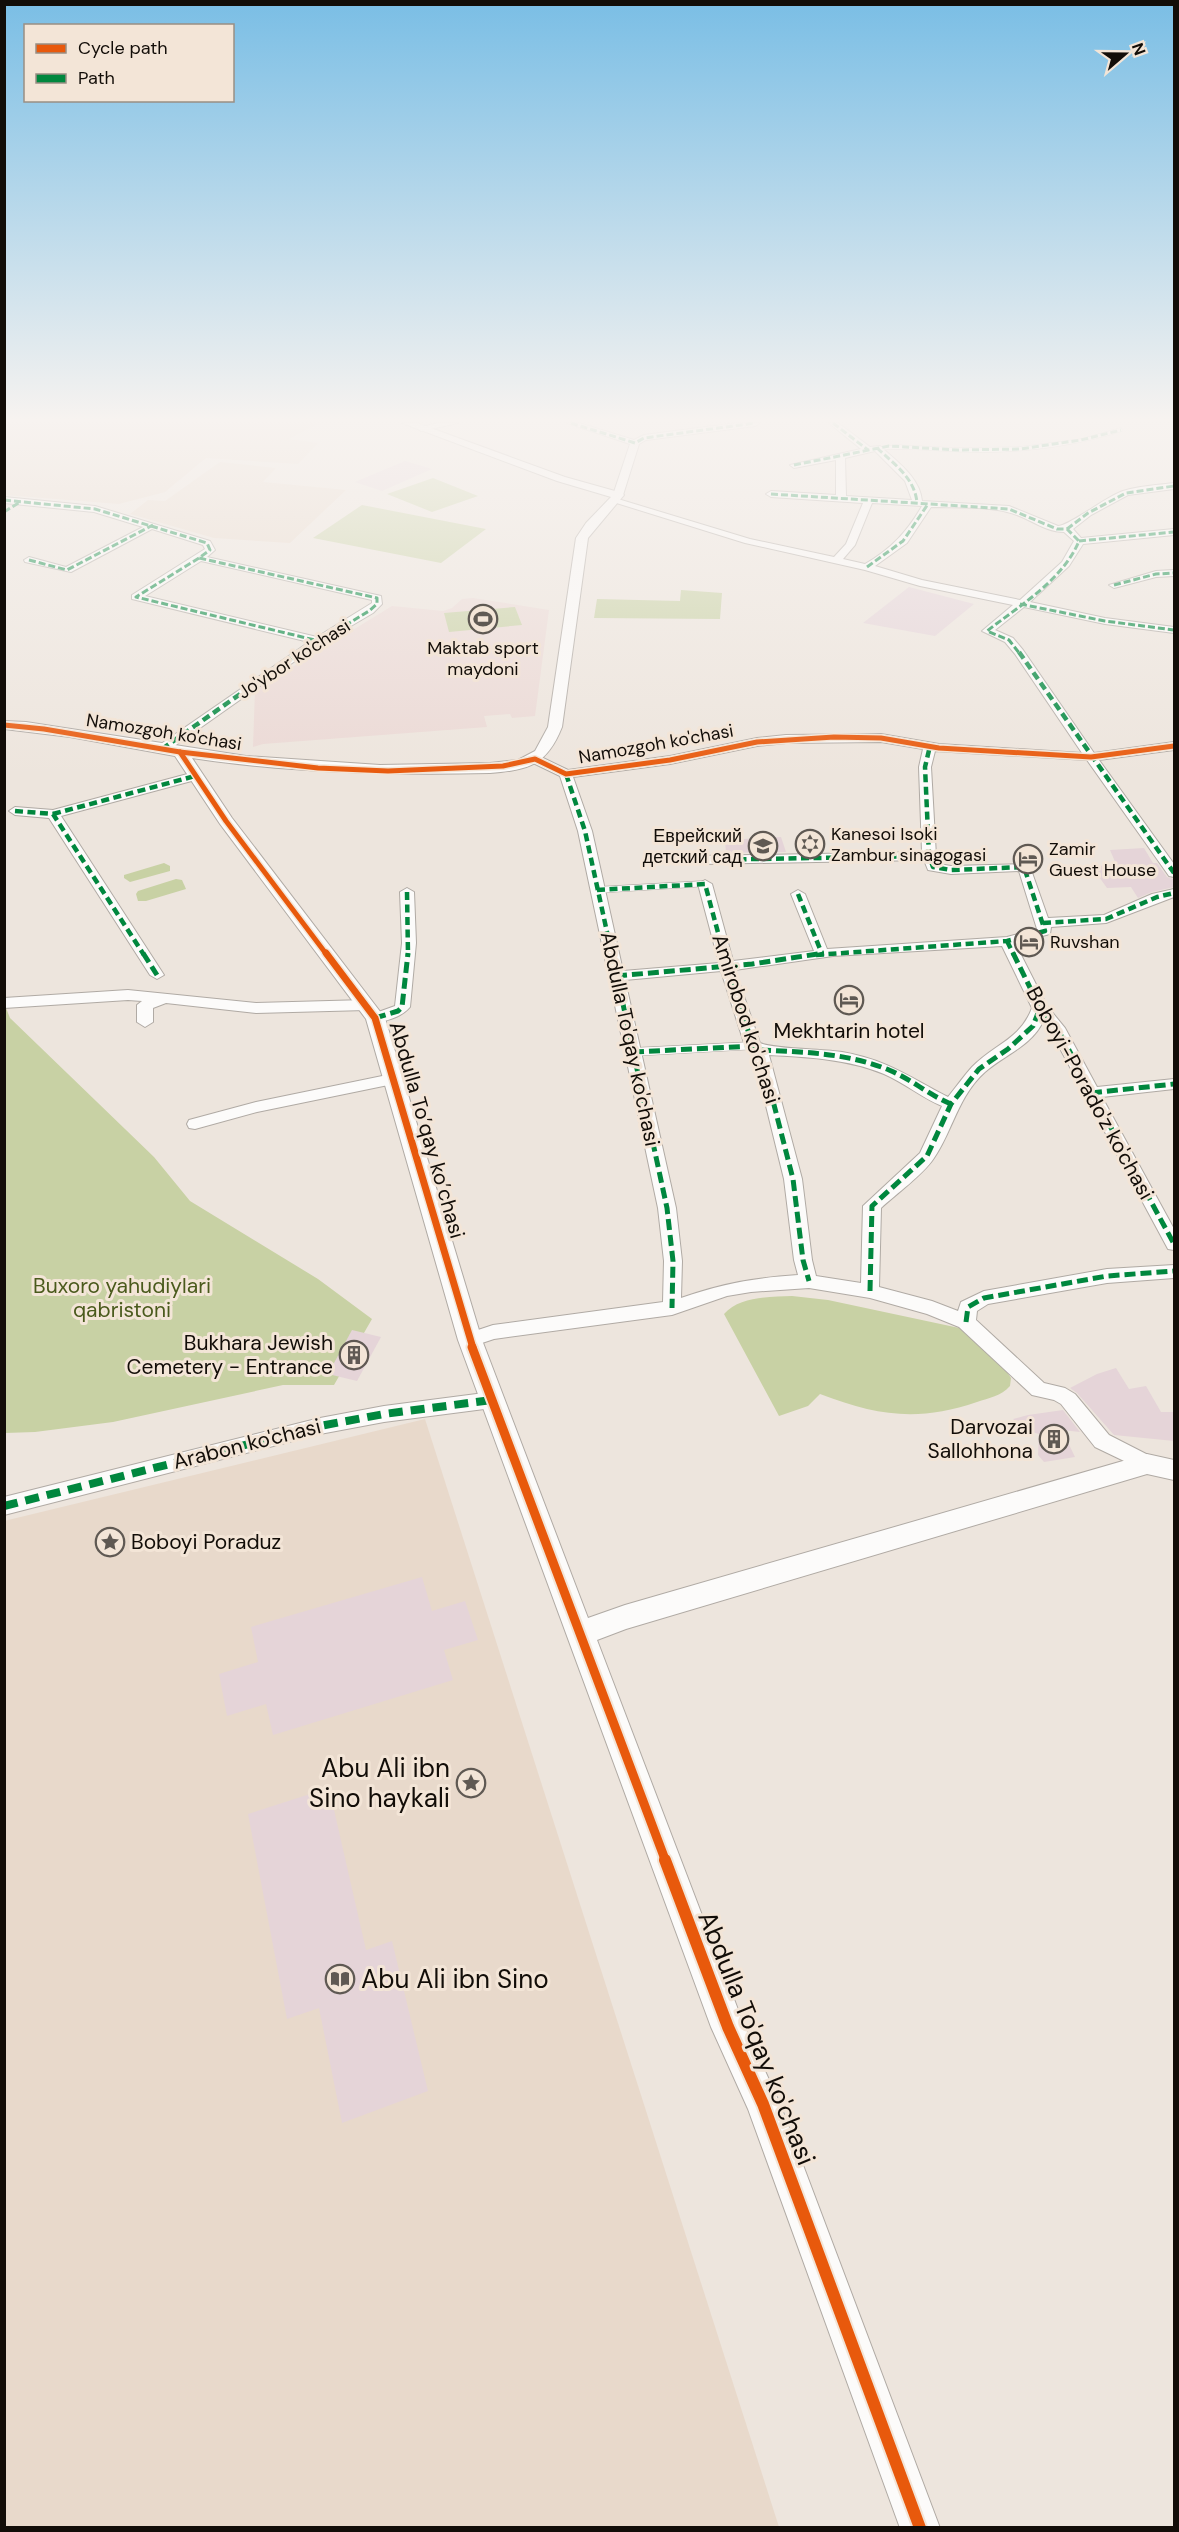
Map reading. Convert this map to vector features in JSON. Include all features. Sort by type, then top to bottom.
[{"type":"street","points":[[29,560],[66,570],[122,541]]},
{"type":"street","points":[[201,541],[207,543],[210,550],[136,597],[319,641]]},
{"type":"street","points":[[535,759],[548,744],[555,727],[582,541]]},
{"type":"street","points":[[749,541],[867,567],[920,583],[1105,621],[1174,630]]},
{"type":"street","points":[[836,560],[852,541]]},
{"type":"street","points":[[867,567],[892,552],[904,541]]},
{"type":"street","points":[[1079,541],[1075,555],[1065,567],[987,631],[1009,640],[1019,652],[1174,873]]},
{"type":"street","name":"Jo'ybor ko'chasi","points":[[171,751],[319,641],[377,604],[377,598],[199,558]]},
{"type":"street","points":[[1114,585],[1156,574],[1174,573]]},
{"type":"street","name":"Namozgoh ko'chasi","points":[[4,725],[44,729],[171,751],[318,768],[388,771],[504,766],[535,759],[566,774],[670,760],[770,740],[834,737],[881,738],[930,746],[1091,757],[1174,746]]},
{"type":"street","points":[[616,976],[727,967],[822,954],[1007,942],[1045,932],[1024,867],[941,869],[933,867],[929,856],[926,767],[930,746]]},
{"type":"street","points":[[244,759],[253,751],[260,749]]},
{"type":"street","name":"Abdulla To’qay ko’chasi","points":[[171,751],[195,776],[371,1012],[470,1340],[554,1564]]},
{"type":"street","name":"Abdulla To'qay ko'chasi","points":[[566,774],[585,831],[668,1208],[673,1261],[672,1308]]},
{"type":"street","points":[[15,811],[53,814],[195,776]]},
{"type":"street","points":[[53,814],[157,975]]},
{"type":"street","points":[[701,860],[929,856]]},
{"type":"street","points":[[597,891],[705,884]]},
{"type":"street","name":"Amirobod ko'chasi","points":[[705,884],[727,967],[756,1048],[793,1179],[803,1260],[809,1281]]},
{"type":"street","points":[[4,1003],[128,995],[265,1008],[398,1011],[403,1004],[409,943],[407,892]]},
{"type":"street","points":[[1043,923],[1106,920],[1157,897],[1174,893]]},
{"type":"street","points":[[798,894],[822,954]]},
{"type":"street","name":"Boboyi-Porado'z ko'chasi","points":[[1007,942],[1041,1008],[1057,1028],[1174,1244]]},
{"type":"street","points":[[145,1022],[145,1005],[162,1000]]},
{"type":"street","points":[[870,1291],[872,1206],[927,1156],[951,1104],[979,1069],[1033,1026],[1041,1008]]},
{"type":"street","points":[[633,1052],[756,1048],[846,1057],[888,1070],[911,1081],[936,1098],[951,1104]]},
{"type":"street","points":[[195,1124],[256,1107],[392,1079]]},
{"type":"street","points":[[1091,1094],[1174,1083]]},
{"type":"street","points":[[966,1322],[968,1308],[984,1298],[1107,1276],[1174,1271]]},
{"type":"street","points":[[470,1340],[493,1332],[672,1308],[725,1290],[751,1285],[809,1281],[870,1291],[932,1308],[966,1322],[984,1336],[1039,1390],[1058,1393],[1068,1399],[1102,1441],[1147,1464],[1174,1470]]},
{"type":"street","name":"Arabon ko'chasi","points":[[4,1506],[308,1428],[384,1414],[492,1400]]},
{"type":"street","points":[[580,1634],[625,1617],[1147,1464]]},
{"type":"street","name":"Abdulla To'qay ko'chasi","points":[[554,1564],[728,2027],[763,2104],[920,2528]]},
{"type":"shaded area","points":[[262,541],[292,541],[290,543]]},
{"type":"shaded area","points":[[473,598],[549,610],[535,716],[512,718],[510,714],[484,716],[487,727],[263,744],[253,747],[255,690],[392,606],[443,611],[452,608],[462,599]]},
{"type":"shaded area","points":[[425,1419],[779,2527],[5,2527],[4,1521]]},
{"type":"green space","points":[[329,541],[470,541],[441,563]]},
{"type":"green space","points":[[681,590],[722,593],[720,619],[594,618],[597,599],[680,601]]},
{"type":"green space","name":"Maktab sport maydoni","points":[[515,607],[522,625],[449,632],[444,613]]},
{"type":"green space","points":[[164,863],[170,866],[170,871],[130,882],[124,878],[124,875]]},
{"type":"green space","points":[[176,879],[182,880],[186,889],[146,901],[138,901],[136,894],[138,891]]},
{"type":"green space","name":"Buxoro yahudiylari qabristoni","points":[[4,1003],[10,1018],[154,1157],[190,1201],[318,1279],[372,1319],[334,1385],[283,1385],[113,1422],[35,1432],[5,1433]]},
{"type":"green space","points":[[792,1296],[828,1300],[964,1329],[1007,1372],[1011,1378],[1010,1386],[999,1394],[977,1402],[917,1414],[880,1411],[820,1394],[808,1406],[779,1416],[724,1314],[738,1304],[747,1301],[765,1297]]},
{"type":"building","points":[[909,587],[974,604],[935,636],[863,623]]},
{"type":"building","name":"Еврейский детский сад","points":[[781,837],[786,852],[726,853],[725,840]]},
{"type":"building","points":[[1144,848],[1153,863],[1157,863],[1167,877],[1173,879],[1174,887],[1138,898],[1131,887],[1107,888],[1092,867],[1116,864],[1110,850]]},
{"type":"building","name":"Bukhara Jewish Cemetery - Entrance","points":[[352,1330],[381,1337],[357,1381],[328,1374]]},
{"type":"building","points":[[1116,1368],[1129,1389],[1146,1386],[1161,1412],[1174,1412],[1174,1441],[1114,1435],[1070,1388],[1097,1374]]},
{"type":"building","name":"Darvozai Sallohhona","points":[[1063,1410],[1080,1432],[1062,1430],[1075,1457],[1044,1462],[1038,1455],[1039,1434],[1025,1430],[1013,1419]]},
{"type":"building","points":[[422,1577],[432,1611],[465,1601],[478,1640],[444,1650],[453,1680],[273,1735],[266,1704],[227,1716],[219,1674],[258,1662],[251,1627]]},
{"type":"building","name":"Abu Ali ibn Sino","points":[[329,1788],[366,1950],[392,1941],[428,2091],[342,2123],[319,2008],[287,2019],[248,1814]]},
{"type":"marked path","points":[[29,560],[67,570],[122,541]]},
{"type":"marked path","points":[[162,749],[308,647],[377,604],[377,598],[199,558],[210,550],[207,543],[201,541]]},
{"type":"marked path","points":[[867,567],[903,541]]},
{"type":"marked path","points":[[1079,541],[1075,552],[1053,577],[987,631],[1009,640],[1019,652],[1174,873]]},
{"type":"marked path","points":[[199,558],[136,597],[319,641]]},
{"type":"marked path","points":[[1114,585],[1156,574],[1174,573]]},
{"type":"marked path","points":[[1020,604],[1105,621],[1174,630]]},
{"type":"marked path","points":[[616,976],[752,964],[833,952],[1007,941],[1045,931],[1024,867],[951,870],[933,867],[929,856],[925,767],[930,746]]},
{"type":"marked path","points":[[566,774],[585,831],[667,1208],[673,1261],[672,1308]]},
{"type":"marked path","points":[[53,814],[195,776]]},
{"type":"marked path","points":[[15,811],[53,814],[157,975]]},
{"type":"marked path","points":[[701,860],[929,856]]},
{"type":"marked path","points":[[597,890],[705,884],[727,967],[753,1046],[760,1050],[793,1179],[803,1260],[809,1281]]},
{"type":"marked path","points":[[375,1018],[398,1011],[402,1007],[409,943],[407,892]]},
{"type":"marked path","points":[[1043,923],[1106,919],[1157,897],[1174,893]]},
{"type":"marked path","points":[[798,894],[822,954]]},
{"type":"marked path","points":[[1007,941],[1040,1008],[1057,1028],[1174,1244]]},
{"type":"marked path","points":[[870,1291],[872,1206],[927,1156],[951,1104],[979,1069],[1008,1049],[1033,1026],[1040,1008]]},
{"type":"marked path","points":[[633,1052],[753,1046]]},
{"type":"marked path","points":[[760,1050],[827,1054],[859,1060],[891,1071],[951,1104]]},
{"type":"marked path","points":[[1091,1093],[1174,1084]]},
{"type":"marked path","points":[[966,1322],[968,1307],[984,1298],[1107,1276],[1174,1271]]},
{"type":"marked path","points":[[4,1506],[320,1426],[384,1414],[492,1400]]},
{"type":"cycle path","points":[[4,725],[44,729],[180,752],[318,768],[388,771],[503,766],[535,759],[566,774],[670,760],[757,742],[834,737],[881,738],[939,748],[1091,757],[1174,746]]},
{"type":"cycle path","points":[[180,752],[226,821],[375,1018],[470,1340],[728,2027],[763,2104],[920,2528]]},
{"type":"place","name":"Maktab sport maydoni","points":[[483,619]]},
{"type":"place","name":"Kanesoi Isoki Zambur sinagogasi","points":[[810,844]]},
{"type":"place","name":"Еврейский детский сад","points":[[763,846]]},
{"type":"place","name":"Zamir Guest House","points":[[1028,859]]},
{"type":"place","name":"Ruvshan","points":[[1029,942]]},
{"type":"place","name":"Mekhtarin hotel","points":[[849,1000]]},
{"type":"place","name":"Bukhara Jewish Cemetery - Entrance","points":[[354,1355]]},
{"type":"place","name":"Darvozai Sallohhona","points":[[1054,1439]]},
{"type":"place","name":"Boboyi Poraduz","points":[[110,1542]]},
{"type":"place","name":"Abu Ali ibn Sino haykali","points":[[471,1783]]},
{"type":"place","name":"Abu Ali ibn Sino","points":[[340,1979]]}]
